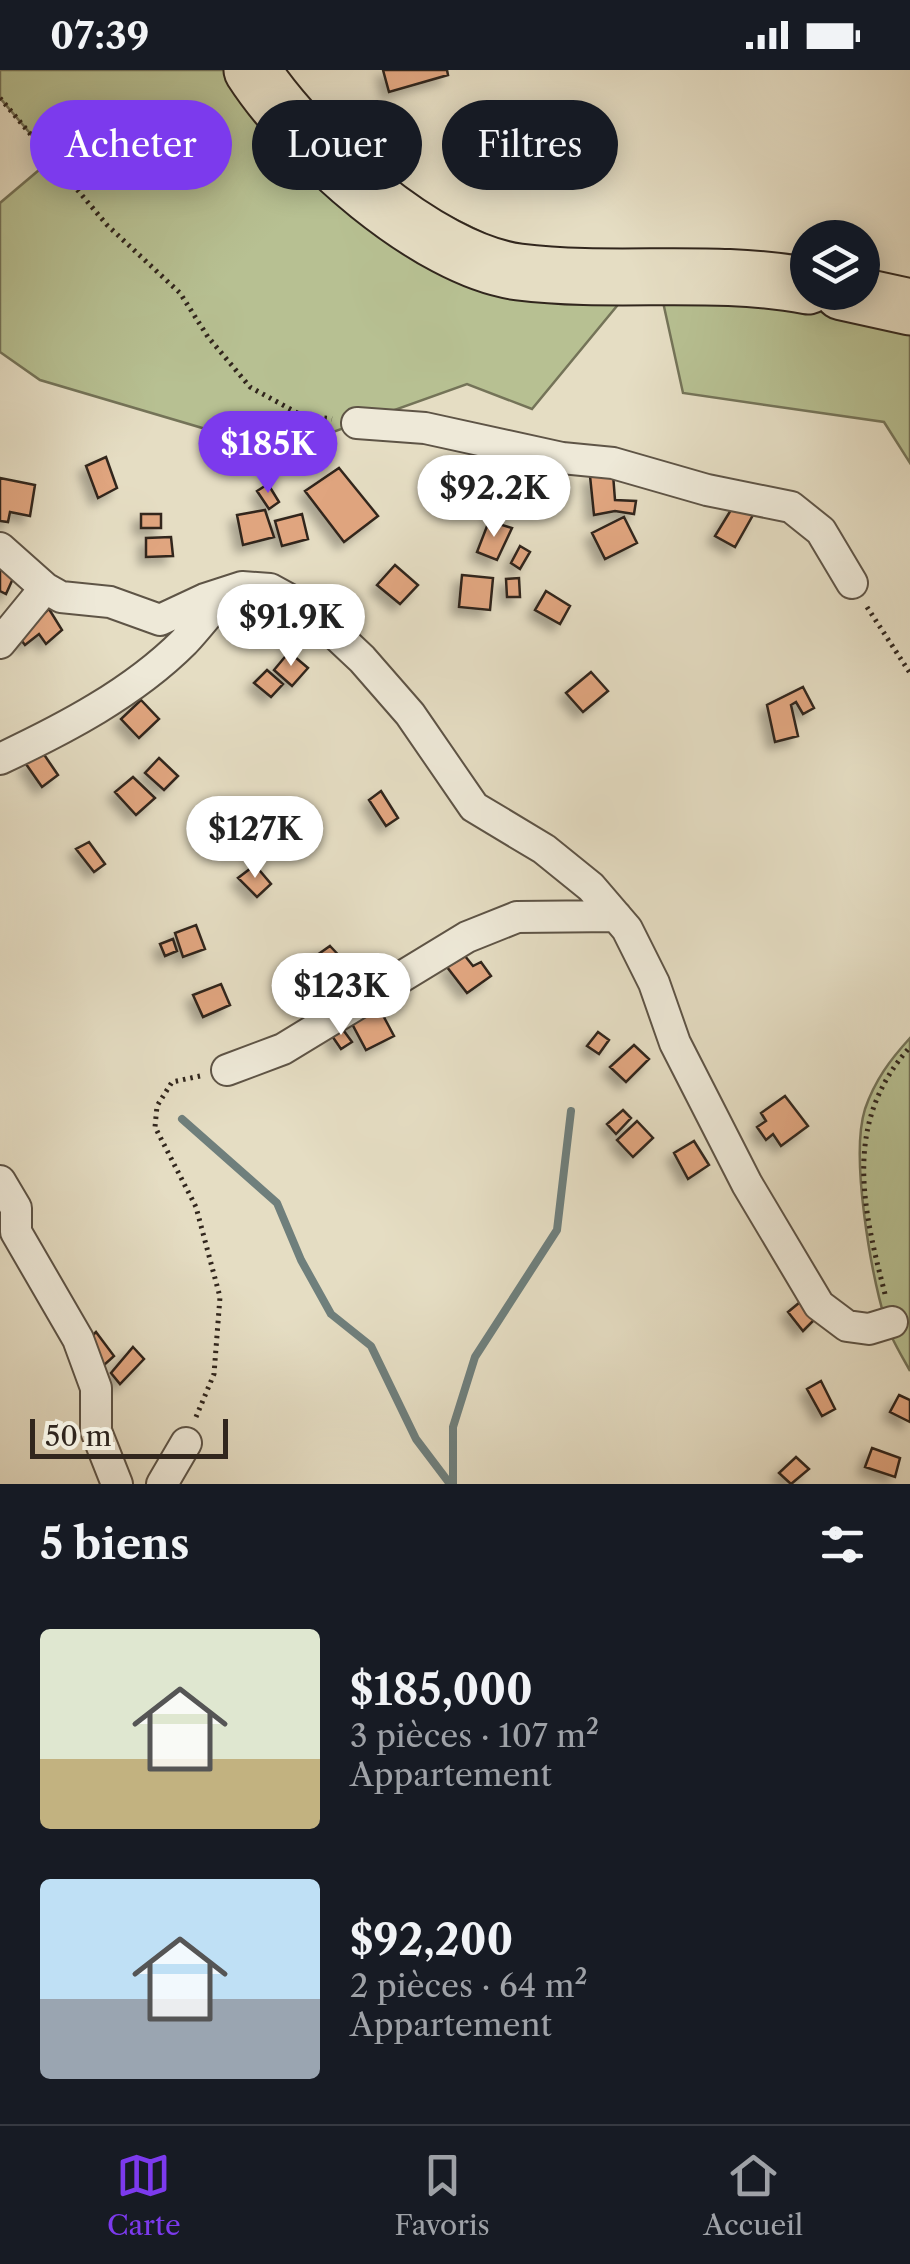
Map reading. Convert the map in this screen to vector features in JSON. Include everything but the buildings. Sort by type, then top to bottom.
[{"type":"highway","points":[[252,70],[275,102],[338,168],[430,238],[475,261],[516,272],[744,279],[790,284]]},
{"type":"highway","points":[[880,300],[910,307]]},
{"type":"street","points":[[357,423],[424,428],[562,458],[613,463],[707,490],[791,507],[821,531],[852,583]]},
{"type":"street","points":[[0,548],[61,597],[110,602],[160,620],[242,587],[270,589],[312,612],[362,658],[410,714],[474,807],[544,850],[591,887],[627,929],[654,984],[675,1043],[747,1184],[819,1305],[847,1326],[868,1329],[892,1322]]},
{"type":"street","points":[[0,643],[46,588]]},
{"type":"street","points":[[0,760],[57,732],[130,686],[182,644],[226,592]]},
{"type":"street","points":[[226,1070],[283,1048],[467,937],[517,916],[616,916]]},
{"type":"street","points":[[0,1181],[16,1208],[16,1232],[78,1339],[96,1388],[96,1431],[118,1484]]},
{"type":"street","points":[[162,1484],[186,1443]]},
{"type":"path","points":[[0,98],[107,225],[180,293],[208,338],[250,387],[302,415],[357,423]]},
{"type":"path","points":[[852,583],[910,672]]},
{"type":"path","points":[[892,1322],[872,1245],[864,1177],[868,1118],[887,1073],[910,1048]]},
{"type":"path","points":[[186,1443],[214,1374],[220,1297],[196,1207],[155,1127],[157,1106],[172,1082],[226,1070]]},
{"type":"green space","points":[[0,70],[281,70],[302,100],[252,100],[252,190],[404,190],[416,200],[520,251],[655,260],[790,276],[790,310],[880,310],[880,292],[910,298],[910,463],[884,422],[683,393],[654,261],[532,409],[467,384],[280,451],[40,380],[0,352],[0,203],[30,178],[30,190],[232,190],[232,100],[30,100],[30,133],[0,98]]},
{"type":"green space","points":[[910,1038],[910,1371],[891,1335],[880,1301],[864,1215],[860,1156],[861,1130],[869,1099],[884,1071]]},
{"type":"waterway","points":[[453,1484],[453,1427],[475,1357],[557,1230],[571,1111]]},
{"type":"waterway","points":[[182,1119],[277,1203],[301,1260],[331,1314],[371,1346],[416,1439],[450,1484]]}]
